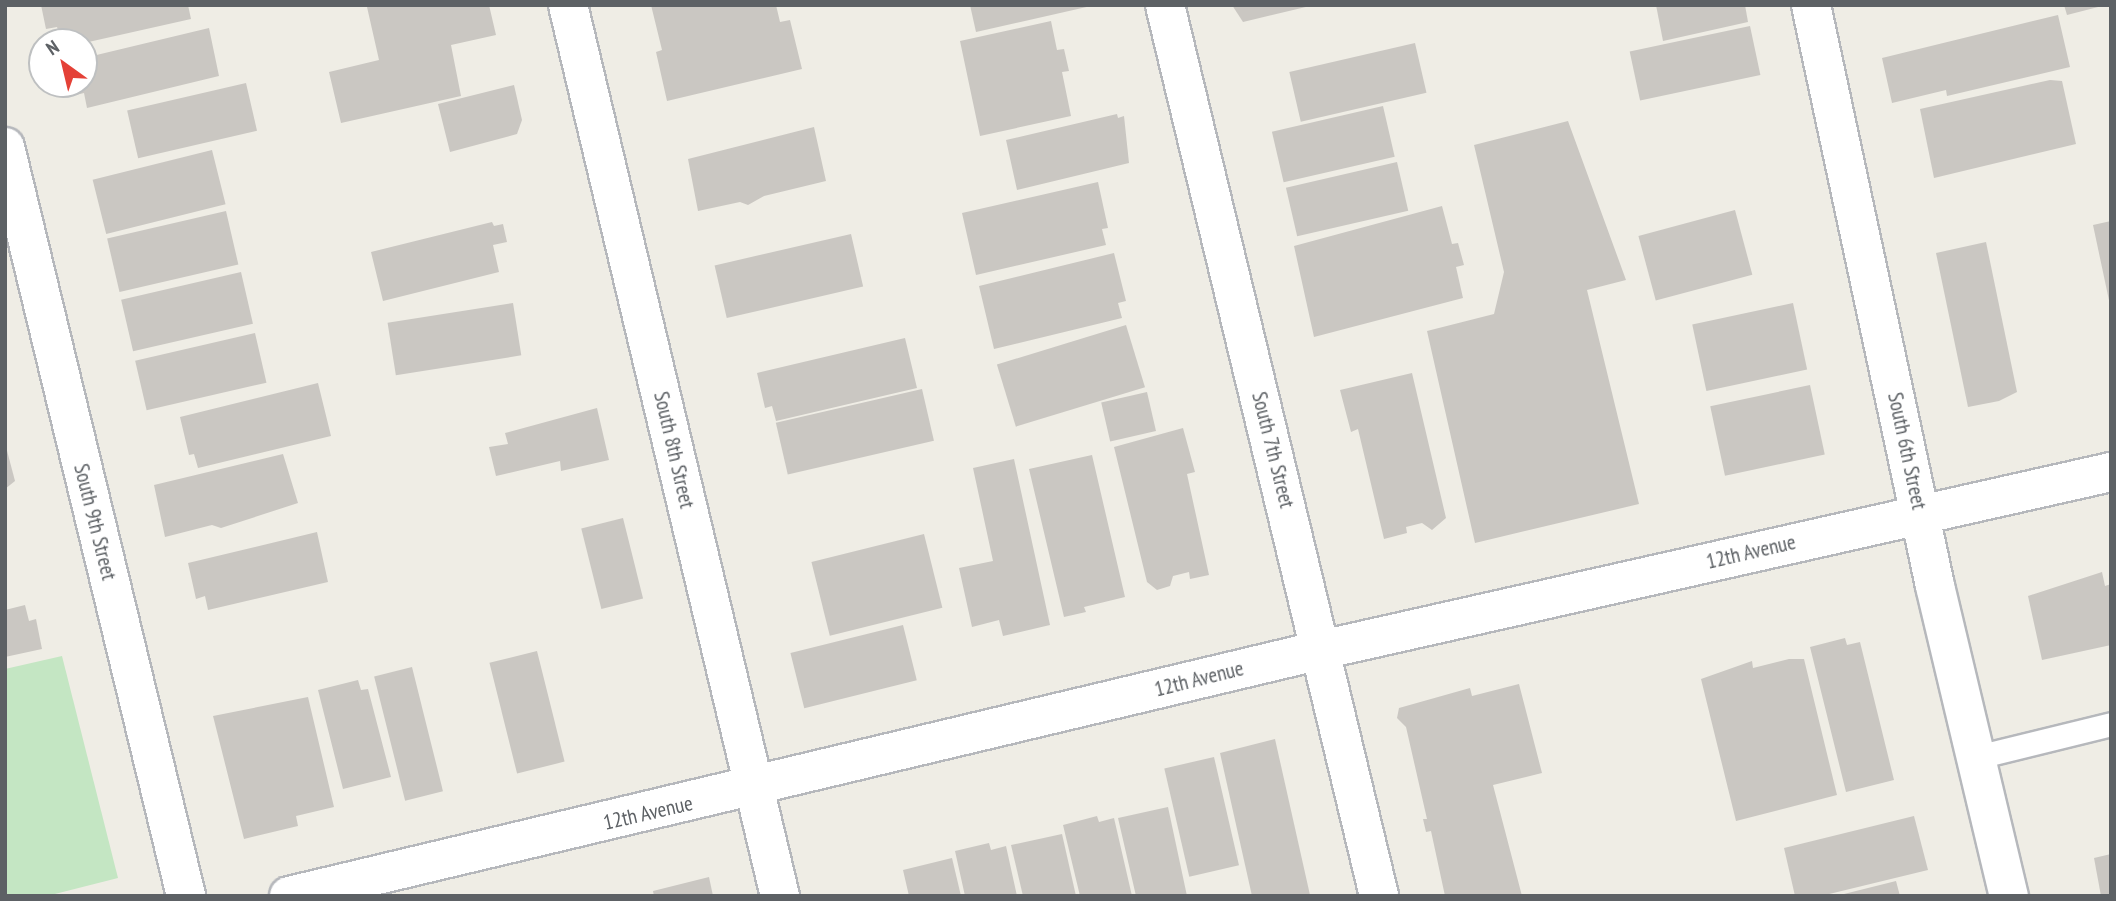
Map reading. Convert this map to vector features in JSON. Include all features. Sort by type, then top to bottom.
[{"type":"street","name":"South 8th Street","points":[[568,5],[780,896]]},
{"type":"street","name":"South 7th Street","points":[[1165,5],[1379,896]]},
{"type":"street","name":"South 6th Street","points":[[1811,5],[1921,514],[2009,896]]},
{"type":"street","name":"South 9th Street","points":[[5,147],[186,896]]},
{"type":"street","name":"12th Avenue","points":[[289,896],[754,788],[1321,650],[2111,472]]},
{"type":"lane","points":[[1977,757],[2111,724]]},
{"type":"green space","points":[[62,656],[118,878],[47,896],[5,896],[5,669]]},
{"type":"building","points":[[41,5],[188,5],[191,19],[98,40],[98,28],[46,28]]},
{"type":"building","points":[[489,5],[496,35],[451,45],[461,96],[341,123],[329,72],[379,60],[367,7]]},
{"type":"building","points":[[651,5],[776,5],[780,22],[790,20],[802,69],[667,101],[656,52],[662,50]]},
{"type":"building","points":[[970,5],[1091,5],[1091,6],[976,32]]},
{"type":"building","points":[[1232,5],[1310,5],[1310,6],[1243,22]]},
{"type":"building","points":[[1656,5],[1745,5],[1748,22],[1663,41]]},
{"type":"building","points":[[2064,5],[2102,5],[2102,6],[2067,15]]},
{"type":"building","points":[[2058,15],[2070,67],[1947,96],[1946,90],[1892,103],[1882,58]]},
{"type":"building","points":[[1051,21],[1057,50],[1064,49],[1069,71],[1062,72],[1071,116],[980,136],[960,41]]},
{"type":"building","points":[[1750,26],[1760,75],[1640,100],[1630,52]]},
{"type":"building","points":[[209,28],[219,76],[87,108],[85,98],[98,98],[98,55]]},
{"type":"building","points":[[1415,43],[1426,93],[1301,122],[1289,72]]},
{"type":"building","points":[[2050,80],[2062,81],[2076,144],[1934,178],[1920,109]]},
{"type":"building","points":[[246,83],[257,131],[138,158],[127,110]]},
{"type":"building","points":[[514,85],[522,120],[517,134],[450,152],[438,104]]},
{"type":"building","points":[[1383,106],[1395,157],[1284,182],[1272,132]]},
{"type":"building","points":[[1117,114],[1118,118],[1124,116],[1129,163],[1017,190],[1006,140]]},
{"type":"building","points":[[1568,121],[1626,280],[1587,290],[1639,504],[1475,543],[1427,331],[1494,314],[1504,272],[1474,145]]},
{"type":"building","points":[[814,127],[826,181],[764,196],[748,205],[740,202],[698,211],[688,159]]},
{"type":"building","points":[[212,150],[226,204],[106,234],[93,180]]},
{"type":"building","points":[[1397,162],[1408,211],[1297,236],[1286,188]]},
{"type":"building","points":[[1098,182],[1108,228],[1102,229],[1106,245],[976,275],[962,213]]},
{"type":"building","points":[[1442,206],[1452,244],[1458,243],[1464,265],[1456,267],[1463,298],[1314,337],[1294,246]]},
{"type":"building","points":[[1735,210],[1752,275],[1656,301],[1638,236]]},
{"type":"building","points":[[226,211],[238,265],[119,292],[107,238]]},
{"type":"building","points":[[2111,221],[2111,305],[2110,305],[2093,225]]},
{"type":"building","points":[[492,222],[494,226],[503,224],[507,242],[493,245],[499,272],[383,301],[371,252]]},
{"type":"building","points":[[851,234],[863,287],[727,318],[715,265]]},
{"type":"building","points":[[1986,242],[2017,392],[1999,401],[1968,407],[1936,253]]},
{"type":"building","points":[[1114,253],[1126,301],[1118,303],[1122,318],[994,349],[979,286]]},
{"type":"building","points":[[241,272],[253,324],[133,351],[121,300]]},
{"type":"building","points":[[513,303],[521,355],[396,375],[388,323]]},
{"type":"building","points":[[1793,303],[1807,370],[1706,391],[1692,324]]},
{"type":"building","points":[[1126,325],[1145,387],[1016,427],[997,364]]},
{"type":"building","points":[[255,333],[266,383],[147,410],[135,361]]},
{"type":"building","points":[[905,338],[917,388],[776,421],[772,406],[765,408],[757,373]]},
{"type":"building","points":[[1412,373],[1446,518],[1432,530],[1422,523],[1406,527],[1407,533],[1384,539],[1358,429],[1351,432],[1340,390]]},
{"type":"building","points":[[318,383],[331,436],[198,468],[194,454],[189,455],[180,417]]},
{"type":"building","points":[[1810,385],[1825,454],[1725,476],[1710,406]]},
{"type":"building","points":[[922,389],[934,441],[788,474],[776,423]]},
{"type":"building","points":[[1147,392],[1156,431],[1110,442],[1101,403]]},
{"type":"building","points":[[597,408],[609,460],[561,471],[560,461],[496,476],[489,447],[508,444],[505,433]]},
{"type":"building","points":[[1183,428],[1195,472],[1187,474],[1209,575],[1190,579],[1189,572],[1173,576],[1170,586],[1157,590],[1147,582],[1114,447]]},
{"type":"building","points":[[5,443],[15,481],[5,489]]},
{"type":"building","points":[[283,454],[298,503],[221,528],[212,525],[165,537],[154,485]]},
{"type":"building","points":[[1092,455],[1125,597],[1084,607],[1086,612],[1064,617],[1029,469]]},
{"type":"building","points":[[1014,459],[1050,625],[1003,636],[999,620],[972,627],[959,568],[993,561],[973,468]]},
{"type":"building","points":[[623,518],[643,599],[601,609],[581,528]]},
{"type":"building","points":[[317,532],[328,582],[208,610],[205,596],[196,599],[188,563]]},
{"type":"building","points":[[924,534],[942,608],[830,636],[811,562]]},
{"type":"building","points":[[2102,572],[2105,586],[2111,584],[2111,645],[2042,660],[2028,596]]},
{"type":"building","points":[[25,605],[29,621],[36,619],[42,649],[5,657],[5,610]]},
{"type":"building","points":[[903,625],[917,680],[804,708],[790,653]]},
{"type":"building","points":[[1845,638],[1847,645],[1860,642],[1894,780],[1846,792],[1810,647]]},
{"type":"building","points":[[537,651],[565,762],[517,773],[489,663]]},
{"type":"building","points":[[1789,659],[1804,659],[1837,795],[1736,821],[1701,679],[1752,661],[1753,668]]},
{"type":"building","points":[[412,667],[443,791],[405,801],[374,676]]},
{"type":"building","points":[[358,680],[361,690],[368,689],[391,777],[343,789],[318,690]]},
{"type":"building","points":[[1519,684],[1542,773],[1493,785],[1522,896],[1445,896],[1431,831],[1426,832],[1423,819],[1427,819],[1406,727],[1397,718],[1399,708],[1470,688],[1472,696]]},
{"type":"building","points":[[308,697],[334,807],[296,816],[298,826],[244,839],[213,716]]},
{"type":"building","points":[[1275,739],[1310,895],[1307,896],[1252,896],[1220,753]]},
{"type":"building","points":[[1214,757],[1239,865],[1189,877],[1164,768]]},
{"type":"building","points":[[1168,807],[1187,896],[1136,896],[1118,818]]},
{"type":"building","points":[[1097,816],[1099,822],[1114,818],[1132,896],[1080,896],[1063,825]]},
{"type":"building","points":[[1914,816],[1928,870],[1821,896],[1795,896],[1784,848]]},
{"type":"building","points":[[1062,834],[1076,896],[1023,896],[1011,845]]},
{"type":"building","points":[[989,843],[991,850],[1006,846],[1017,896],[965,896],[955,851]]},
{"type":"building","points":[[2111,854],[2111,896],[2101,896],[2094,858]]},
{"type":"building","points":[[952,858],[961,896],[909,896],[903,870]]},
{"type":"building","points":[[709,877],[713,896],[654,896],[653,891]]},
{"type":"building","points":[[1896,881],[1900,896],[1840,896],[1840,895]]}]
